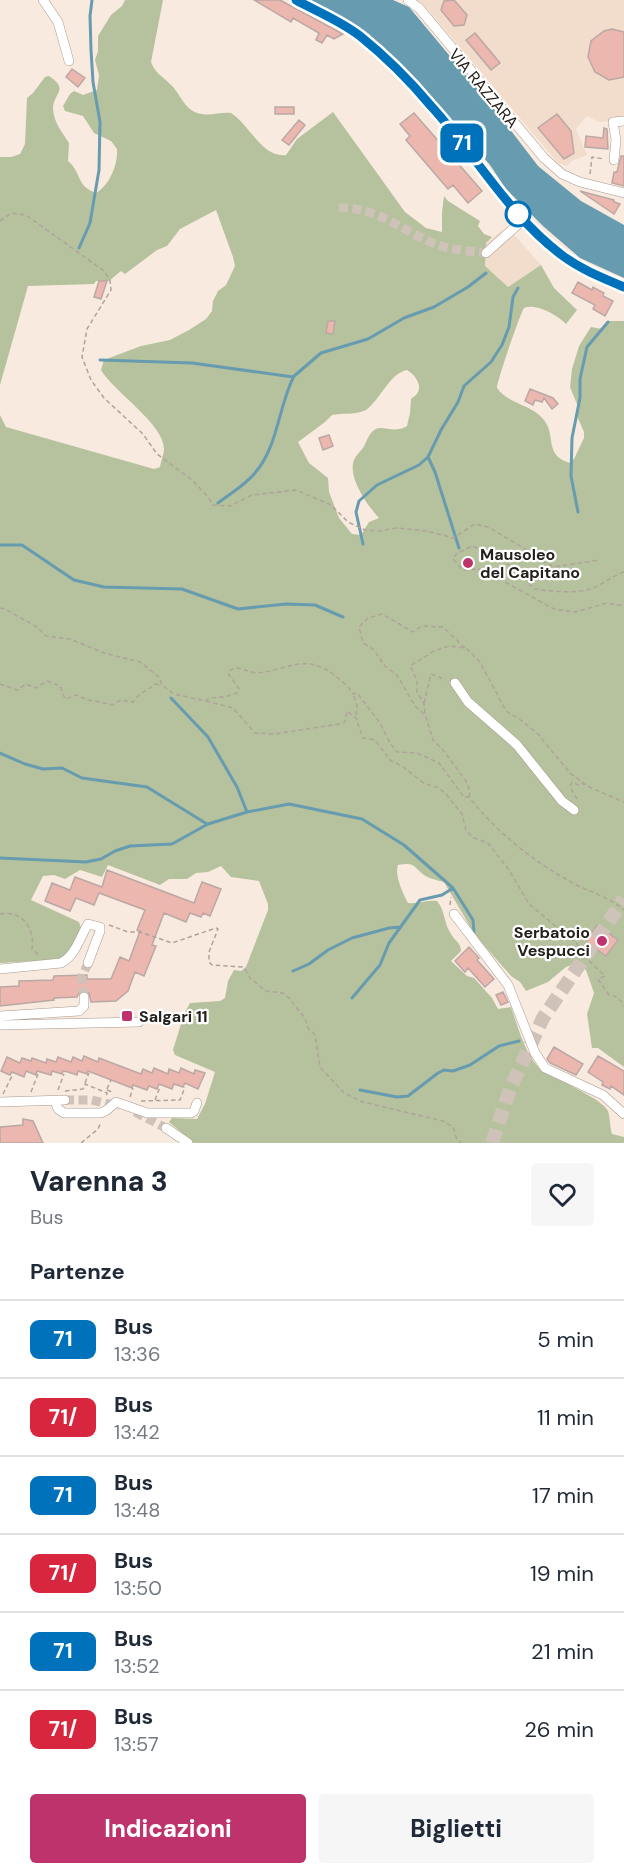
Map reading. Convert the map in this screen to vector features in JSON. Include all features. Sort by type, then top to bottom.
[{"type":"street","points":[[43,0],[58,22],[69,61]]},
{"type":"street","points":[[296,0],[358,34],[388,62],[431,105],[475,159],[502,197],[563,256],[595,275],[624,287]]},
{"type":"street","name":"VIA RAZZARA","points":[[408,0],[419,8],[544,158],[562,174],[588,184]]},
{"type":"street","points":[[614,160],[616,140],[613,122],[624,121]]},
{"type":"street","points":[[588,184],[624,193]]},
{"type":"street","points":[[486,253],[523,219]]},
{"type":"street","points":[[455,683],[468,702],[517,745],[562,801],[574,810]]},
{"type":"street","points":[[454,914],[508,985],[535,1053],[544,1068],[603,1095],[624,1114]]},
{"type":"street","points":[[0,969],[62,963],[73,953],[88,924],[93,924],[100,927],[100,931],[88,963]]},
{"type":"street","points":[[0,1016],[79,1011],[84,1006],[84,997]]},
{"type":"street","points":[[0,1025],[139,1022]]},
{"type":"street","points":[[2,1098],[56,1094],[65,1101]]},
{"type":"street","points":[[56,1094],[58,1109],[64,1113],[99,1113],[107,1110],[116,1102],[147,1113],[191,1113],[197,1103]]},
{"type":"street","points":[[166,1128],[188,1143]]},
{"type":"path","points":[[588,184],[592,158],[614,160]]},
{"type":"path","points":[[0,221],[11,213],[26,215],[104,270],[110,280],[111,290],[87,329],[82,357],[91,380],[104,398],[143,434],[157,454],[192,480],[213,505],[230,506],[252,495],[296,490],[331,505],[348,522],[365,530],[379,531],[396,528],[427,531],[453,538],[475,524],[488,527],[554,567],[599,560]]},
{"type":"path","points":[[624,572],[589,590],[555,591],[534,589],[517,569],[496,556],[472,546],[456,554],[453,559],[463,570],[479,569],[554,609],[574,612],[607,603],[624,606]]},
{"type":"path","points":[[0,608],[38,627],[46,636],[70,639],[104,653],[140,663],[159,676],[162,685]]},
{"type":"path","points":[[425,714],[415,706],[397,675],[363,643],[359,627],[368,618],[382,614],[413,633],[422,626],[443,627],[480,662],[506,711],[538,735],[570,773],[585,784],[624,802]]},
{"type":"path","points":[[424,704],[417,692],[417,680],[410,666],[434,651],[448,646],[466,648]]},
{"type":"path","points":[[206,701],[209,698],[224,698],[237,693],[239,689],[228,673],[236,667],[255,673],[298,663],[319,665],[338,678],[353,694],[357,705],[356,718],[363,738],[375,740],[391,761],[402,766],[425,784],[437,787],[445,793],[462,814],[466,830],[472,837],[488,843],[509,870],[529,904],[577,944],[585,957],[605,976],[598,978],[603,988],[609,995],[620,999],[624,1006]]},
{"type":"path","points":[[455,683],[431,674],[424,704],[425,714],[433,740],[466,781],[470,792],[469,798]]},
{"type":"path","points":[[0,684],[17,690],[26,684],[36,688],[47,681],[60,686],[65,699],[77,695],[87,702],[99,701],[112,705],[122,700],[133,702],[141,692],[155,684],[162,685],[178,696],[233,708],[255,733],[274,734],[339,724],[345,722],[347,711],[356,718]]},
{"type":"path","points":[[353,694],[357,693],[368,706],[397,752],[417,753],[439,763],[464,797],[469,798],[481,813],[522,851],[572,883],[616,903],[624,910]]},
{"type":"path","points":[[574,810],[577,802],[570,787],[572,782],[578,785],[585,784]]},
{"type":"path","points":[[0,914],[16,914],[25,920],[33,940],[32,949],[48,958]]},
{"type":"path","points":[[105,923],[128,932],[140,932],[172,944],[218,929],[218,934],[208,952],[209,962],[212,965],[242,967],[250,978],[266,991],[283,993],[289,998],[315,1035],[320,1067],[344,1093],[363,1102],[443,1121],[453,1127],[461,1143]]},
{"type":"path","points":[[56,1094],[83,1089],[89,1073]]},
{"type":"path","points":[[38,1074],[31,1093],[39,1092]]},
{"type":"path","points":[[56,1094],[64,1074]]},
{"type":"path","points":[[2,1098],[12,1076]]},
{"type":"path","points":[[106,1092],[111,1080]]},
{"type":"path","points":[[84,1084],[118,1094]]},
{"type":"path","points":[[154,1101],[160,1087]]},
{"type":"path","points":[[133,1088],[129,1098],[136,1101],[154,1101],[180,1100],[185,1087]]},
{"type":"path","points":[[81,1143],[98,1129],[102,1121],[99,1113]]},
{"type":"shaded area","points":[[417,0],[624,0],[624,120],[599,122],[587,116],[576,129],[587,155],[572,161],[567,166],[558,163],[424,5]]},
{"type":"shaded area","points":[[507,227],[541,265],[508,287],[485,266],[486,243]]},
{"type":"green space","points":[[125,0],[163,0],[151,62],[156,71],[173,87],[191,110],[205,114],[231,113],[263,146],[277,155],[286,155],[297,139],[333,112],[405,212],[426,228],[442,232],[444,196],[448,201],[480,221],[478,226],[484,234],[492,237],[486,243],[485,266],[508,287],[541,265],[554,288],[577,310],[566,324],[546,311],[534,307],[524,308],[497,388],[508,398],[529,408],[541,417],[549,428],[554,451],[562,460],[570,463],[574,459],[584,438],[584,432],[577,416],[577,404],[570,387],[572,369],[579,346],[591,327],[602,329],[610,321],[624,321],[624,1067],[598,1048],[592,1048],[587,1014],[594,993],[586,970],[577,963],[566,967],[548,982],[526,991],[475,935],[444,882],[426,876],[411,864],[398,865],[397,873],[408,903],[437,901],[440,905],[449,930],[461,948],[461,951],[451,961],[467,976],[474,978],[492,998],[498,1009],[511,1007],[523,1040],[536,1064],[547,1073],[604,1106],[608,1111],[612,1134],[624,1137],[624,1143],[194,1143],[169,1122],[172,1118],[197,1119],[205,1104],[215,1072],[175,1055],[173,1050],[184,1014],[190,1003],[220,1001],[225,998],[228,981],[234,970],[241,971],[246,967],[268,910],[259,881],[231,877],[221,866],[208,872],[196,873],[187,879],[169,879],[160,885],[108,865],[102,877],[80,870],[65,879],[54,875],[43,876],[31,900],[79,922],[81,928],[67,957],[66,959],[0,963],[0,415],[6,427],[154,469],[160,467],[164,451],[162,439],[148,419],[101,370],[104,360],[141,346],[170,340],[206,319],[212,311],[213,301],[218,291],[226,285],[235,266],[216,210],[180,229],[167,246],[157,250],[125,274],[121,271],[109,281],[96,281],[94,284],[28,286],[0,385],[0,157],[20,154],[25,144],[27,98],[45,77],[49,76],[59,88],[53,109],[57,123],[69,143],[68,161],[85,187],[96,193],[105,185],[114,167],[117,149],[111,141],[94,133],[83,116],[65,111],[63,106],[74,91],[83,95],[97,90],[99,75],[95,60],[98,51],[98,36],[111,15],[122,6]],"holes":[[[407,370],[417,379],[419,389],[411,399],[407,426],[398,429],[379,428],[373,431],[354,460],[353,475],[356,483],[364,499],[379,518],[369,522],[361,535],[352,534],[339,518],[329,492],[328,478],[309,463],[298,442],[332,415],[358,413],[366,410],[395,376]]]},
{"type":"water","points":[[310,0],[393,0],[409,7],[499,115],[538,166],[581,201],[624,225],[624,278],[580,258],[543,226],[506,189],[490,165],[443,110],[369,34]]},
{"type":"building","points":[[254,0],[280,0],[343,34],[334,39],[327,35],[322,43],[316,40],[319,33],[293,18],[291,22]]},
{"type":"building","points":[[454,0],[467,15],[464,25],[454,26],[441,10],[444,1]]},
{"type":"building","points":[[612,29],[624,32],[624,77],[609,80],[595,72],[588,57],[591,41],[604,31]]},
{"type":"building","points":[[475,33],[500,63],[491,70],[466,40]]},
{"type":"building","points":[[72,69],[85,78],[78,87],[66,77]]},
{"type":"building","points":[[275,107],[294,107],[294,114],[275,114]]},
{"type":"building","points":[[414,113],[482,191],[468,203],[453,185],[448,189],[406,140],[410,136],[400,124]]},
{"type":"building","points":[[557,114],[571,131],[574,153],[564,159],[538,128]]},
{"type":"building","points":[[299,120],[305,125],[289,145],[282,140]]},
{"type":"building","points":[[604,128],[607,129],[608,149],[585,147],[586,136],[603,138]]},
{"type":"building","points":[[621,156],[624,156],[624,186],[612,183]]},
{"type":"building","points":[[580,191],[614,200],[620,204],[614,214]]},
{"type":"building","points":[[99,281],[107,281],[101,299],[94,297]]},
{"type":"building","points":[[578,282],[592,290],[593,287],[613,301],[605,316],[593,309],[595,305],[572,293]]},
{"type":"building","points":[[328,321],[335,321],[333,334],[326,333]]},
{"type":"building","points":[[530,389],[553,398],[558,404],[552,409],[544,398],[542,402],[535,400],[533,405],[525,401]]},
{"type":"building","points":[[329,435],[333,446],[323,450],[319,438]]},
{"type":"building","points":[[107,870],[194,903],[202,882],[221,889],[210,916],[203,913],[201,917],[190,913],[186,922],[164,913],[152,945],[156,946],[144,976],[135,972],[128,991],[116,1001],[91,1002],[89,993],[83,990],[77,997],[0,1006],[0,987],[19,986],[19,981],[53,980],[54,976],[87,975],[87,979],[111,979],[120,957],[129,961],[145,910],[99,893],[94,905],[76,898],[70,911],[45,901],[52,883],[70,890],[75,877],[102,887]]},
{"type":"building","name":"Serbatoio Vespucci","points":[[597,925],[618,940],[606,956],[586,942]]},
{"type":"building","points":[[469,947],[494,979],[485,987],[468,968],[465,972],[455,961]]},
{"type":"building","points":[[503,992],[508,1002],[501,1005],[496,995]]},
{"type":"building","points":[[554,1047],[583,1064],[576,1075],[550,1063],[547,1059]]},
{"type":"building","points":[[84,1056],[98,1062],[99,1058],[141,1074],[143,1069],[152,1073],[154,1068],[168,1074],[169,1069],[179,1073],[181,1068],[194,1074],[195,1070],[205,1073],[198,1089],[185,1083],[183,1087],[174,1084],[172,1089],[159,1084],[157,1089],[149,1086],[147,1090],[133,1085],[132,1088],[88,1071],[87,1074],[78,1071],[77,1075],[52,1071],[51,1075],[37,1071],[36,1075],[26,1071],[24,1077],[12,1072],[10,1075],[1,1071],[7,1057],[20,1063],[22,1058],[31,1061],[32,1058],[46,1063],[47,1059],[56,1062],[58,1057],[71,1062],[73,1057],[82,1061]]},
{"type":"building","points":[[598,1056],[624,1071],[624,1095],[611,1086],[610,1089],[602,1085],[603,1082],[588,1072]]},
{"type":"building","points":[[23,1119],[33,1121],[43,1143],[0,1143],[0,1127],[23,1125]]},
{"type":"waterway","points":[[79,248],[90,223],[99,170],[100,122],[93,82],[91,50],[92,0]]},
{"type":"waterway","points":[[100,360],[192,363],[293,377],[321,353],[368,339],[404,318],[434,307],[468,287],[486,273]]},
{"type":"waterway","points":[[363,544],[356,512],[359,501],[377,485],[419,465],[428,457],[458,402],[464,386],[491,362],[502,345],[509,327],[513,297],[518,288]]},
{"type":"waterway","points":[[578,512],[571,476],[572,438],[580,398],[580,379],[587,347],[608,322]]},
{"type":"waterway","points":[[218,503],[247,481],[263,462],[269,451],[293,378]]},
{"type":"waterway","points":[[428,457],[459,548]]},
{"type":"waterway","points":[[0,545],[22,545],[74,580],[104,587],[182,589],[238,609],[286,604],[315,605],[343,617]]},
{"type":"waterway","points":[[171,698],[208,737],[237,787],[247,812]]},
{"type":"waterway","points":[[0,753],[43,769],[62,768],[82,778],[147,787],[207,824]]},
{"type":"waterway","points":[[0,858],[86,862],[101,859],[130,846],[172,844],[208,824],[247,812],[289,804],[362,819],[404,845],[453,888],[473,920],[474,932]]},
{"type":"waterway","points":[[352,998],[380,965],[389,943],[420,900],[442,895],[453,888]]},
{"type":"waterway","points":[[293,971],[352,938],[400,927]]},
{"type":"waterway","points":[[360,1090],[397,1097],[408,1096],[444,1070],[453,1071],[470,1065],[499,1046],[519,1041]]},
{"type":"tunnel","points":[[339,208],[352,208],[377,215],[441,246],[486,253]]},
{"type":"tunnel","points":[[492,1143],[510,1089],[543,1018],[624,899]]},
{"type":"tunnel","points":[[84,997],[82,977],[88,963]]},
{"type":"tunnel","points":[[65,1100],[91,1100],[119,1106]]},
{"type":"tunnel","points":[[135,1112],[166,1128]]},
{"type":"bus line","name":"71","points":[[296,0],[358,34],[388,62],[431,105],[475,159],[502,197],[541,237],[563,256],[595,275],[624,287]]},
{"type":"place","name":"Mausoleo del Capitano","points":[[468,563]]},
{"type":"place","name":"Serbatoio Vespucci","points":[[602,941]]},
{"type":"place","name":"Salgari 11","points":[[127,1016]]}]
